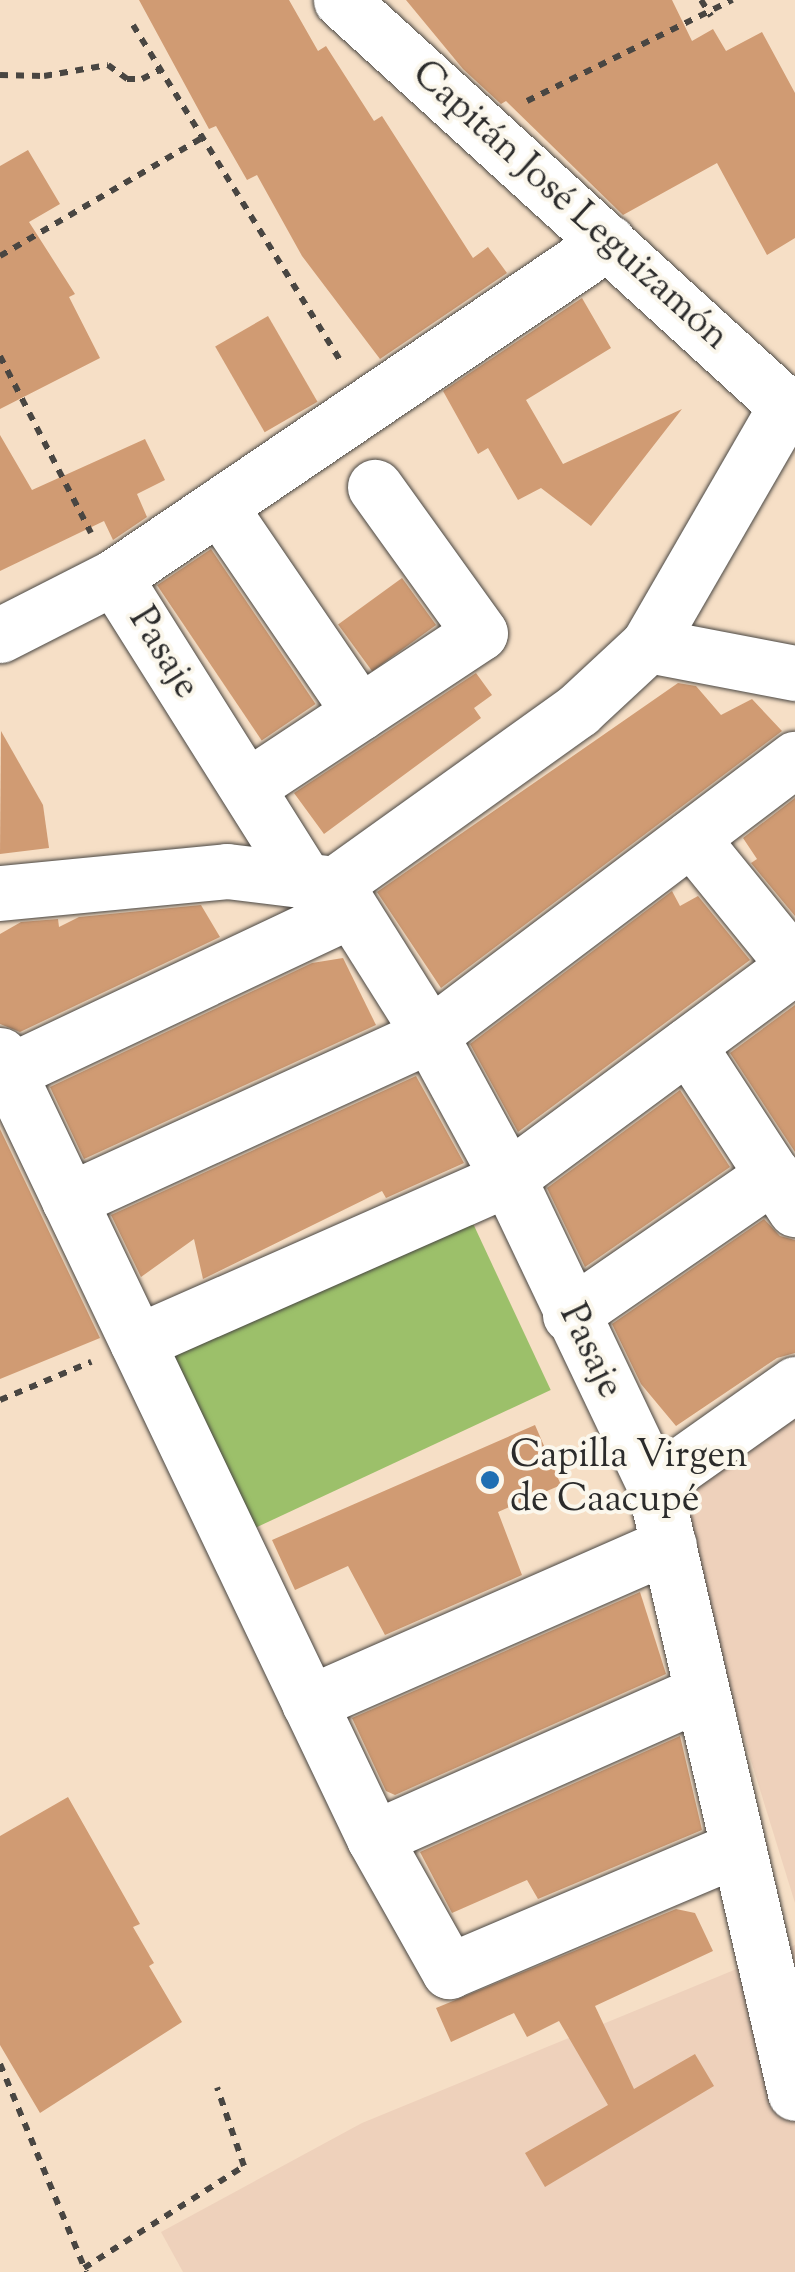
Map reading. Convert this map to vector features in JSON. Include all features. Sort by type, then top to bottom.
[{"type":"street","name":"Capitán José Leguizamón","points":[[341,0],[791,410]]},
{"type":"street","points":[[0,635],[114,578],[608,242]]},
{"type":"street","points":[[736,1849],[449,1970],[374,1838],[4,1064],[331,892],[578,710],[648,646],[791,410]]},
{"type":"street","points":[[247,787],[480,633],[375,487]]},
{"type":"street","points":[[219,506],[360,714]]},
{"type":"street","name":"Pasaje","points":[[114,578],[247,787],[331,892],[430,1034],[508,1178],[570,1315],[654,1484],[795,2094]]},
{"type":"street","points":[[648,646],[795,673]]},
{"type":"street","points":[[69,1200],[430,1034],[795,759]]},
{"type":"street","points":[[137,1342],[508,1178],[795,966],[691,838]]},
{"type":"street","points":[[0,893],[227,872],[331,892]]},
{"type":"street","points":[[570,1315],[784,1192],[688,1045]]},
{"type":"street","points":[[654,1484],[795,1384]]},
{"type":"street","points":[[309,1703],[669,1546]]},
{"type":"street","points":[[374,1838],[700,1693]]},
{"type":"path","points":[[701,0],[710,16]]},
{"type":"path","points":[[480,123],[710,16],[732,0]]},
{"type":"path","points":[[133,25],[368,406]]},
{"type":"path","points":[[0,75],[44,76],[108,64],[127,80],[142,80],[160,70]]},
{"type":"path","points":[[0,256],[200,139]]},
{"type":"path","points":[[0,356],[114,578]]},
{"type":"path","points":[[0,1400],[137,1342]]},
{"type":"path","points":[[0,2064],[85,2270],[244,2166],[217,2088]]},
{"type":"shaded area","points":[[795,1409],[795,1903],[669,1495]]},
{"type":"shaded area","points":[[795,1945],[795,2272],[183,2272],[161,2232],[362,2123]]},
{"type":"green space","points":[[470,1217],[551,1390],[246,1532],[165,1359]]},
{"type":"building","points":[[139,0],[289,0],[318,51],[326,46],[374,121],[382,116],[473,258],[488,247],[507,273],[380,359],[302,256],[257,175],[247,180],[216,126],[209,129]]},
{"type":"building","points":[[406,0],[672,0],[692,41],[713,29],[726,51],[762,32],[795,93],[795,238],[767,255],[717,163],[623,215],[506,101],[501,104],[463,69]]},
{"type":"building","points":[[28,150],[60,204],[29,222],[75,294],[69,297],[100,358],[0,409],[0,166]]},
{"type":"building","points":[[582,298],[611,348],[526,400],[563,464],[682,409],[591,526],[541,488],[518,500],[488,448],[478,454],[443,391]]},
{"type":"building","points":[[268,316],[318,402],[265,432],[215,346]]},
{"type":"building","points":[[0,435],[32,490],[145,439],[165,480],[137,494],[147,517],[113,540],[104,521],[0,571]]},
{"type":"building","points":[[211,549],[316,704],[262,740],[157,585]]},
{"type":"building","points":[[402,578],[436,625],[372,671],[338,624]]},
{"type":"building","points":[[476,673],[492,695],[474,708],[481,718],[324,834],[294,793]]},
{"type":"building","points":[[678,683],[696,686],[721,715],[752,699],[782,731],[441,988],[377,892]]},
{"type":"building","points":[[1,731],[43,805],[49,848],[0,854]]},
{"type":"building","points":[[795,798],[795,916],[751,863],[757,859],[743,838]]},
{"type":"building","points":[[672,891],[680,906],[698,896],[750,960],[518,1132],[470,1044]]},
{"type":"building","points":[[201,905],[220,937],[20,1032],[0,1024],[0,934],[21,922],[58,919],[59,927],[79,917]]},
{"type":"building","points":[[343,958],[376,1025],[84,1159],[50,1087],[312,963]]},
{"type":"building","points":[[795,1005],[795,1152],[730,1053]]},
{"type":"building","points":[[416,1076],[464,1163],[386,1198],[382,1191],[203,1279],[194,1239],[141,1277],[111,1215]]},
{"type":"building","points":[[680,1090],[730,1167],[585,1267],[547,1188]]},
{"type":"building","points":[[0,1129],[100,1338],[0,1379]]},
{"type":"building","points":[[764,1219],[780,1236],[795,1240],[795,1353],[777,1358],[676,1426],[641,1384],[612,1324]]},
{"type":"building","points":[[535,1425],[561,1485],[498,1512],[522,1575],[385,1635],[348,1566],[295,1590],[272,1540]]},
{"type":"building","points":[[640,1592],[666,1674],[395,1795],[386,1791],[352,1718]]},
{"type":"building","points":[[680,1736],[702,1830],[538,1899],[527,1880],[452,1913],[420,1852]]},
{"type":"building","points":[[68,1797],[140,1924],[133,1927],[154,1963],[149,1966],[182,2022],[40,2113],[0,2045],[0,1836]]},
{"type":"building","points":[[676,1909],[695,1913],[713,1951],[595,2006],[634,2089],[695,2054],[714,2086],[545,2187],[525,2153],[608,2105],[559,2021],[527,2037],[514,2013],[451,2042],[436,2008]]},
{"type":"place","name":"Capilla Virgen de Caacupé","points":[[490,1480]]}]
